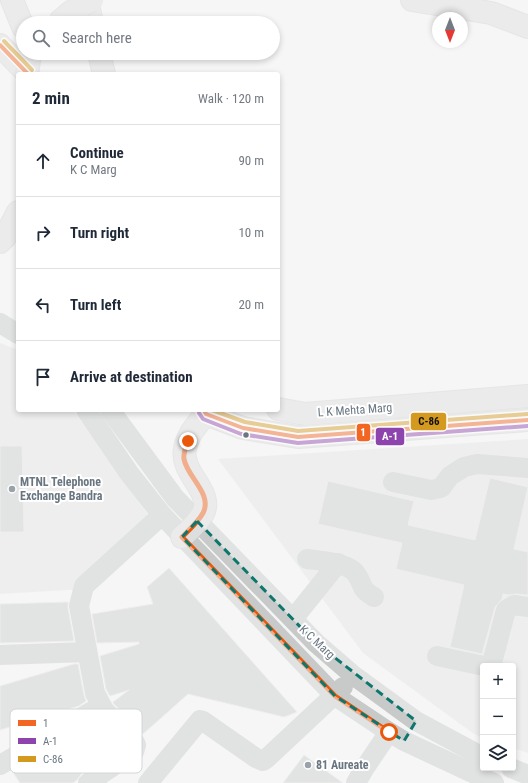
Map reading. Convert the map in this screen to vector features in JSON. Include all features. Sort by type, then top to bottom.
[{"type":"main road","points":[[12,0],[19,16]]},
{"type":"main road","points":[[87,0],[90,16]]},
{"type":"main road","points":[[66,16],[92,0]]},
{"type":"main road","points":[[412,0],[491,13],[528,27]]},
{"type":"main road","points":[[0,45],[26,72]]},
{"type":"main road","points":[[28,72],[29,60]]},
{"type":"main road","points":[[101,60],[104,72]]},
{"type":"main road","points":[[0,242],[5,237],[16,216]]},
{"type":"main road","name":"L K Mehta Marg","points":[[280,409],[305,414],[528,396]]},
{"type":"main road","points":[[182,537],[203,513],[205,506],[205,500],[184,460],[185,449],[192,433],[206,412]]},
{"type":"main road","name":"L K Mehta Marg","points":[[209,412],[243,428],[298,437],[528,420]]},
{"type":"street","points":[[0,324],[16,333]]},
{"type":"street","name":"K C Marg","points":[[87,412],[129,473],[162,515],[335,696],[397,736],[494,783]]},
{"type":"street","name":"K C Marg","points":[[111,412],[175,498],[316,643],[353,675],[416,721],[480,755]]},
{"type":"street","points":[[393,482],[431,490],[441,488],[450,476],[464,467],[477,464],[528,468]]},
{"type":"street","points":[[103,709],[95,694],[79,606],[84,586],[162,515]]},
{"type":"street","points":[[307,559],[338,563],[352,569],[357,574],[362,587],[367,593],[374,597]]},
{"type":"street","points":[[293,619],[338,563]]},
{"type":"street","points":[[492,663],[506,610],[514,605],[528,607]]},
{"type":"street","points":[[0,655],[87,652]]},
{"type":"street","points":[[437,656],[480,665]]},
{"type":"street","points":[[148,783],[200,720],[256,758],[263,761],[335,696],[353,675]]},
{"type":"street","points":[[96,709],[101,706]]},
{"type":"street","points":[[356,783],[364,769],[397,736],[416,721]]},
{"type":"street","points":[[0,765],[10,759]]},
{"type":"street","points":[[516,770],[528,775]]},
{"type":"street","points":[[88,783],[103,773]]},
{"type":"highlighted area","points":[[197,521],[316,643],[416,721],[404,741],[335,696],[182,537]]},
{"type":"shaded area","points":[[0,343],[16,349],[16,412],[74,412],[147,513],[148,534],[83,589],[0,594]]},
{"type":"shaded area","points":[[528,439],[528,753],[516,749],[516,663],[480,663],[480,737],[474,734],[363,653],[218,459]]},
{"type":"building","name":"MTNL Telephone Exchange Bandra","points":[[0,446],[22,446],[24,532],[0,532]]},
{"type":"building","points":[[490,478],[528,487],[514,549],[528,552],[528,595],[503,594],[502,599],[495,607],[482,654],[450,647],[464,585],[396,569],[402,543],[318,524],[328,481],[414,501],[408,525],[475,540]]},
{"type":"building","points":[[169,568],[297,712],[284,717],[188,694],[143,734],[142,709],[119,709],[113,703],[129,690],[110,696],[106,689],[100,656],[139,644],[139,642],[97,643],[92,614],[153,604],[147,587]]},
{"type":"building","points":[[68,602],[74,641],[0,643],[0,604]]},
{"type":"building","points":[[78,664],[86,701],[79,706],[69,709],[10,709],[10,727],[0,730],[0,686]]},
{"type":"building","name":"81 Aureate","points":[[304,755],[343,783],[283,783]]},
{"type":"building","points":[[13,773],[82,773],[73,783],[20,783]]},
{"type":"transit line","name":"C-86","points":[[4,41],[16,53]]},
{"type":"transit line","name":"1","points":[[0,45],[26,72]]},
{"type":"transit line","name":"C-86","points":[[22,60],[32,70]]},
{"type":"transit line","name":"1","points":[[205,412],[206,414],[243,428],[298,437],[528,420]]},
{"type":"transit line","name":"C-86","points":[[218,412],[245,422],[298,431],[528,414]]},
{"type":"transit line","name":"A-1","points":[[199,413],[203,419],[241,434],[298,443],[528,426]]},
{"type":"place","name":"MTNL Telephone Exchange Bandra","points":[[12,489]]},
{"type":"place","name":"81 Aureate","points":[[308,765]]},
{"type":"route","points":[[188,441],[185,449],[184,460],[205,500],[205,506],[203,513],[182,537],[335,696],[389,732]]}]
